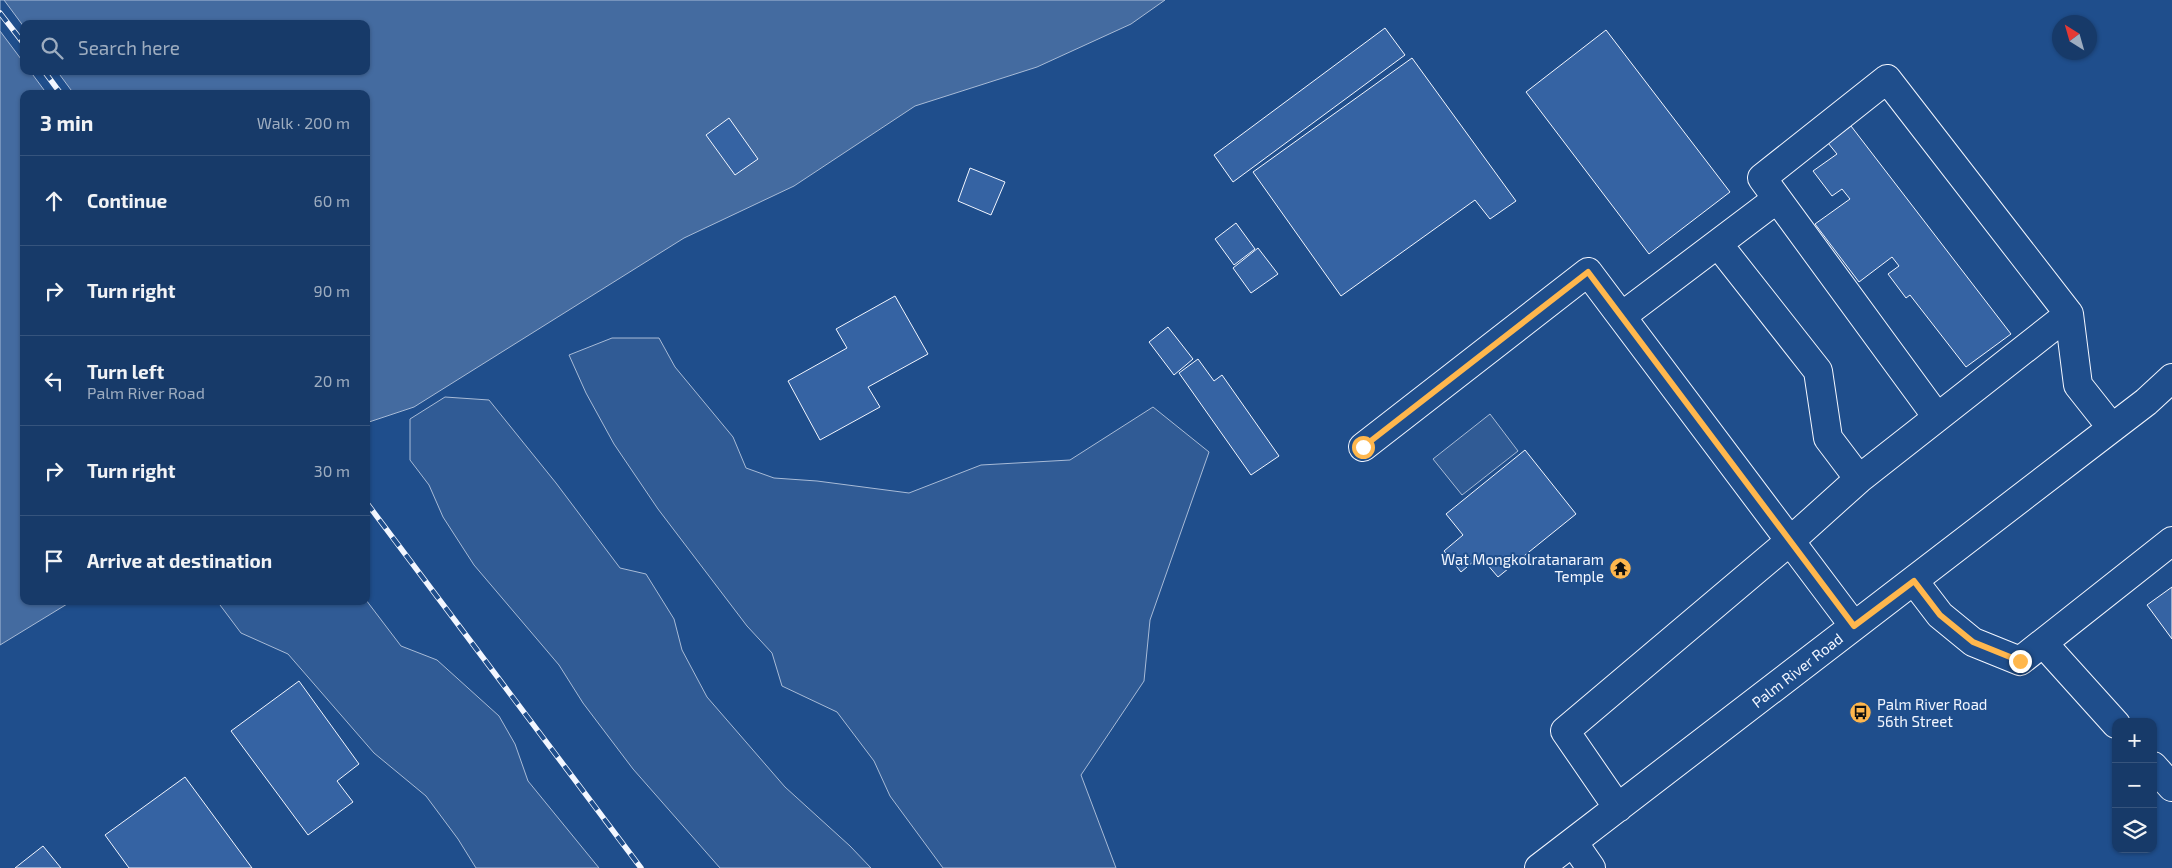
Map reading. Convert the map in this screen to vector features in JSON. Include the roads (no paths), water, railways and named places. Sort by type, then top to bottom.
[{"type":"street","points":[[1937,417],[1762,178],[1887,79],[2069,314],[2078,385],[2112,428]]},
{"type":"street","points":[[1622,316],[1777,199]]},
{"type":"street","points":[[1718,244],[1818,371],[1828,438],[1859,479]]},
{"type":"street","points":[[1363,447],[1588,272],[1854,626]]},
{"type":"street","points":[[1618,808],[1565,731],[1790,541],[1859,479],[2069,314]]},
{"type":"street","name":"Palm River Road","points":[[1539,868],[2146,402],[2172,378]]},
{"type":"street","points":[[1914,581],[1940,615],[1973,642],[2020,661],[2172,541]]},
{"type":"street","points":[[2043,643],[2112,720]]},
{"type":"street","points":[[2157,771],[2172,788]]},
{"type":"street","points":[[1573,842],[1591,868]]},
{"type":"railway","points":[[0,13],[20,39]]},
{"type":"railway","points":[[47,75],[58,90]]},
{"type":"railway","points":[[370,507],[641,868]]},
{"type":"place","name":"Wat Mongkolratanaram Temple","points":[[1620,568]]},
{"type":"place","name":"Palm River Road 56th Street","points":[[1861,713]]}]
